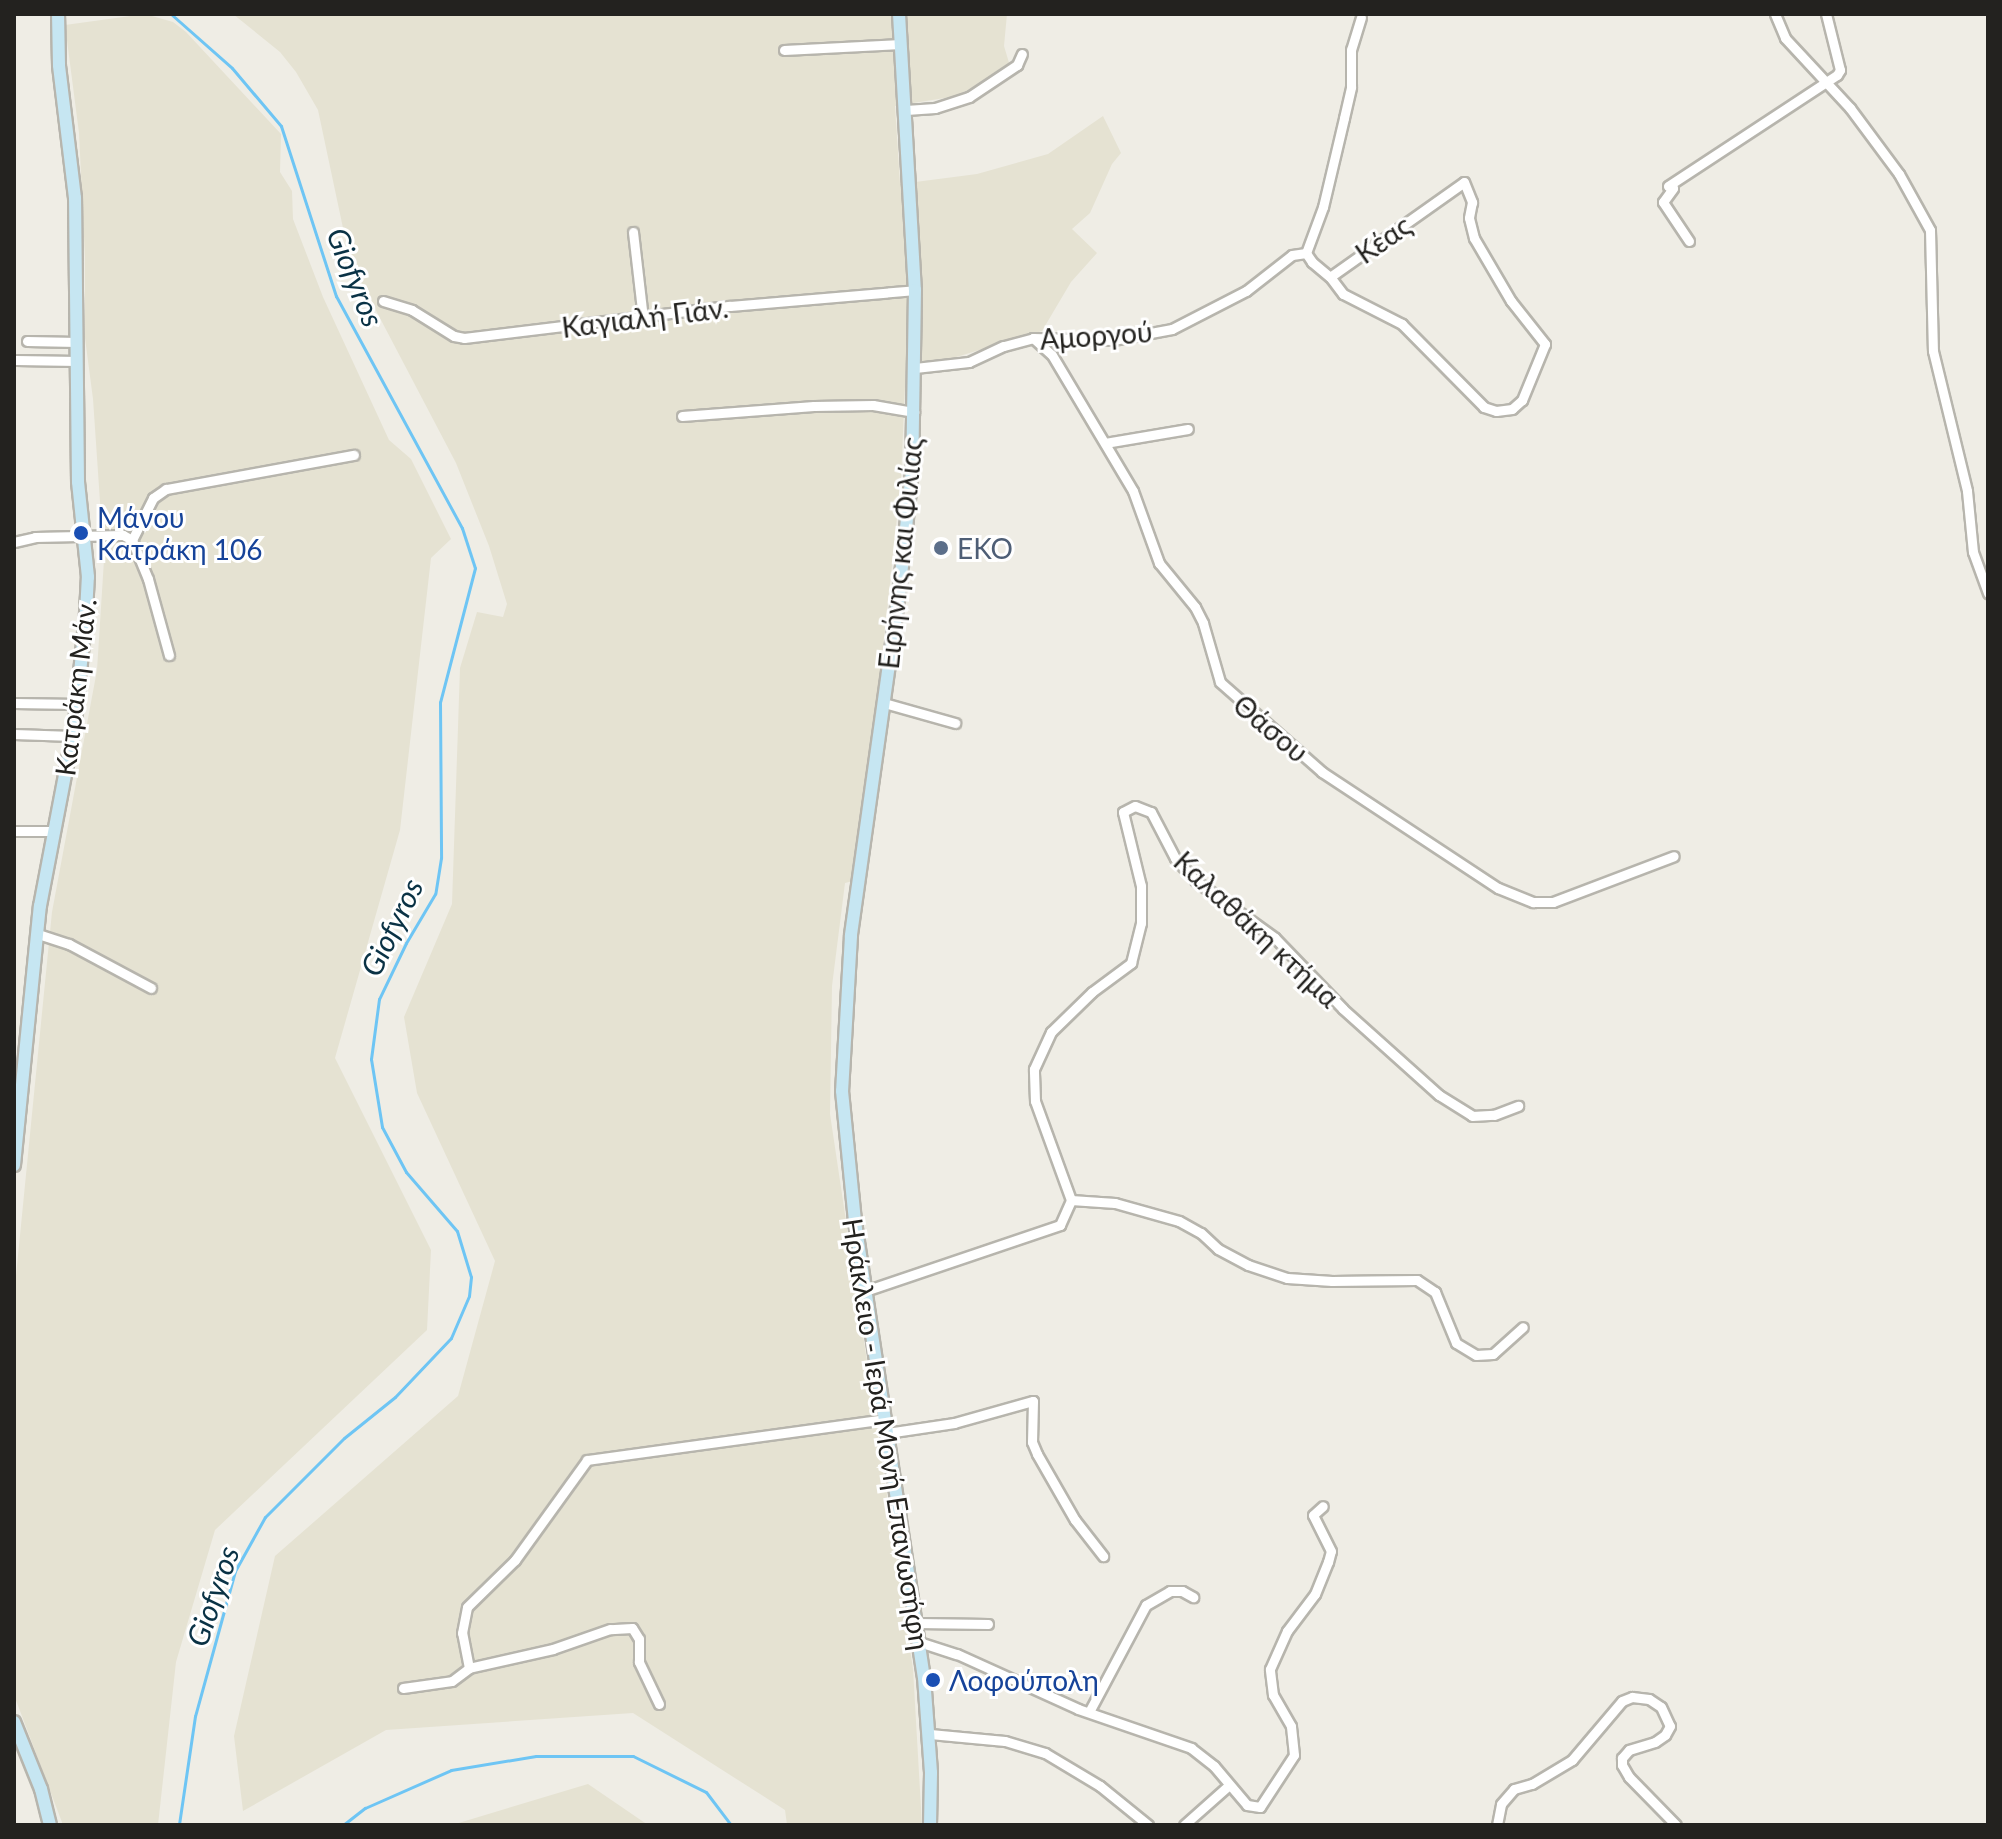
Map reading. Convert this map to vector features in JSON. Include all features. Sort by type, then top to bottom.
[{"type":"street","name":"Κατράκη Μάν.","points":[[14,1165],[38,934],[52,831],[78,704],[87,604],[78,482],[74,176],[59,65],[58,14]]},
{"type":"street","name":"Ειρήνης και Φιλίας","points":[[842,1091],[849,959],[906,533],[914,412],[915,290],[899,14]]},
{"type":"street","points":[[1775,14],[1785,38],[1826,82],[1899,174],[1930,230],[1933,351],[1967,491],[1978,572],[1988,593]]},
{"type":"street","points":[[1689,241],[1663,202],[1673,188],[1668,186],[1840,70],[1826,14]]},
{"type":"street","points":[[1306,253],[1323,207],[1342,129],[1351,87],[1351,50],[1361,17]]},
{"type":"street","points":[[784,50],[901,44]]},
{"type":"street","points":[[906,110],[935,108],[969,97],[1017,65],[1022,54]]},
{"type":"street","name":"Κέας","points":[[1306,253],[1343,294],[1402,324],[1484,407],[1496,411],[1512,409],[1522,400],[1545,344],[1511,301],[1474,238],[1469,218],[1472,202],[1464,182],[1330,277]]},
{"type":"street","points":[[633,232],[643,318]]},
{"type":"street","name":"Αμοργού","points":[[915,368],[969,362],[1004,346],[1033,338],[1113,340],[1172,329],[1246,291],[1292,255],[1306,253]]},
{"type":"street","name":"Καγιαλή Γιάν.","points":[[383,301],[412,310],[454,336],[464,338],[730,306],[915,290]]},
{"type":"street","name":"Θάσου","points":[[1033,338],[1052,355],[1133,491],[1159,563],[1195,607],[1220,682],[1322,772],[1498,888],[1533,902],[1553,902],[1674,856]]},
{"type":"street","points":[[27,341],[77,342]]},
{"type":"street","points":[[16,360],[77,361]]},
{"type":"street","points":[[682,416],[814,406],[873,405],[914,412]]},
{"type":"street","points":[[1105,443],[1188,429]]},
{"type":"street","points":[[132,540],[153,498],[166,489],[354,455]]},
{"type":"street","points":[[14,542],[35,537],[123,535],[132,540],[148,579],[169,655]]},
{"type":"street","points":[[14,703],[78,704]]},
{"type":"street","points":[[884,703],[955,723]]},
{"type":"street","points":[[14,734],[73,736]]},
{"type":"street","name":"Καλαθάκη κτήμα","points":[[1071,1200],[1035,1101],[1034,1069],[1051,1032],[1092,992],[1131,963],[1141,923],[1141,886],[1123,812],[1135,806],[1151,812],[1175,858],[1196,881],[1275,938],[1343,1009],[1439,1095],[1472,1116],[1494,1115],[1518,1106]]},
{"type":"street","points":[[14,831],[52,831]]},
{"type":"street","points":[[38,934],[69,944],[151,988]]},
{"type":"street","name":"Ηράκλειο - Ιερά Μονή Επανωσήφη","points":[[842,1091],[848,1167],[865,1291],[917,1623],[930,1734],[930,1825]]},
{"type":"street","points":[[865,1291],[1060,1225],[1071,1200],[1115,1203],[1179,1221],[1201,1233],[1218,1249],[1248,1265],[1287,1278],[1417,1280],[1435,1292],[1456,1343],[1476,1355],[1493,1354],[1523,1327]]},
{"type":"street","points":[[887,1433],[954,1423],[1033,1401],[1031,1430],[1037,1454],[1075,1520],[1103,1556]]},
{"type":"street","points":[[469,1668],[462,1633],[467,1607],[515,1560],[587,1460],[885,1419]]},
{"type":"street","points":[[919,1642],[957,1654],[1089,1712],[1191,1748],[1214,1766],[1247,1805],[1260,1807],[1294,1755],[1291,1726],[1273,1695],[1270,1669],[1287,1631],[1315,1594],[1328,1562],[1331,1551],[1313,1515],[1323,1506]]},
{"type":"street","points":[[1089,1712],[1146,1605],[1170,1591],[1182,1591],[1193,1597]]},
{"type":"street","points":[[917,1623],[988,1624]]},
{"type":"street","points":[[403,1688],[452,1681],[469,1668],[553,1649],[610,1629],[632,1628],[639,1639],[639,1662],[659,1704]]},
{"type":"street","points":[[1497,1825],[1501,1804],[1514,1789],[1532,1784],[1572,1760],[1622,1701],[1632,1697],[1649,1699],[1661,1707],[1670,1726],[1665,1735],[1655,1742],[1629,1750],[1622,1758],[1622,1765],[1629,1777],[1676,1825]]},
{"type":"street","points":[[14,1722],[41,1789],[50,1825]]},
{"type":"street","points":[[930,1734],[1005,1741],[1045,1753],[1100,1786],[1148,1825]]},
{"type":"street","points":[[1184,1825],[1228,1786]]},
{"type":"shaded area","points":[[145,14],[173,22],[186,32],[281,134],[280,172],[292,191],[293,219],[323,297],[389,440],[411,459],[451,539],[431,558],[400,830],[335,1058],[431,1250],[427,1330],[215,1530],[176,1662],[158,1825],[63,1825],[14,1695],[14,1296],[52,912],[97,670],[104,560],[93,399],[85,338],[79,133],[65,25]]},
{"type":"shaded area","points":[[233,14],[1007,14],[1004,46],[1010,66],[957,96],[895,106],[900,184],[977,174],[1048,154],[1103,116],[1121,153],[1112,164],[1090,213],[1072,229],[1097,253],[1071,282],[1042,331],[940,362],[906,363],[901,479],[877,707],[853,881],[845,883],[832,986],[830,1114],[913,1669],[922,1825],[787,1825],[785,1810],[633,1713],[386,1730],[243,1811],[234,1736],[275,1556],[458,1396],[495,1261],[417,1093],[404,1017],[452,904],[460,668],[477,612],[503,617],[507,604],[489,546],[456,463],[350,261],[318,110],[296,72],[280,52]]},
{"type":"shaded area","points":[[588,1784],[648,1825],[452,1825]]},
{"type":"waterway","name":"Giofyros","points":[[171,14],[232,68],[281,126],[336,296],[462,528],[475,568],[440,702],[441,858],[435,894],[406,943],[379,999],[371,1059],[382,1127],[406,1172],[457,1231],[471,1277],[469,1296],[451,1338],[395,1397],[344,1438],[265,1517],[235,1571],[195,1716],[179,1825]]},
{"type":"waterway","name":"Giofyros","points":[[343,1825],[365,1808],[451,1770],[536,1756],[633,1756],[706,1792],[731,1825]]},
{"type":"place","name":"Μάνου Κατράκη 106","points":[[81,533]]},
{"type":"place","name":"EKO","points":[[941,548]]},
{"type":"place","name":"Λοφούπολη","points":[[933,1680]]}]
